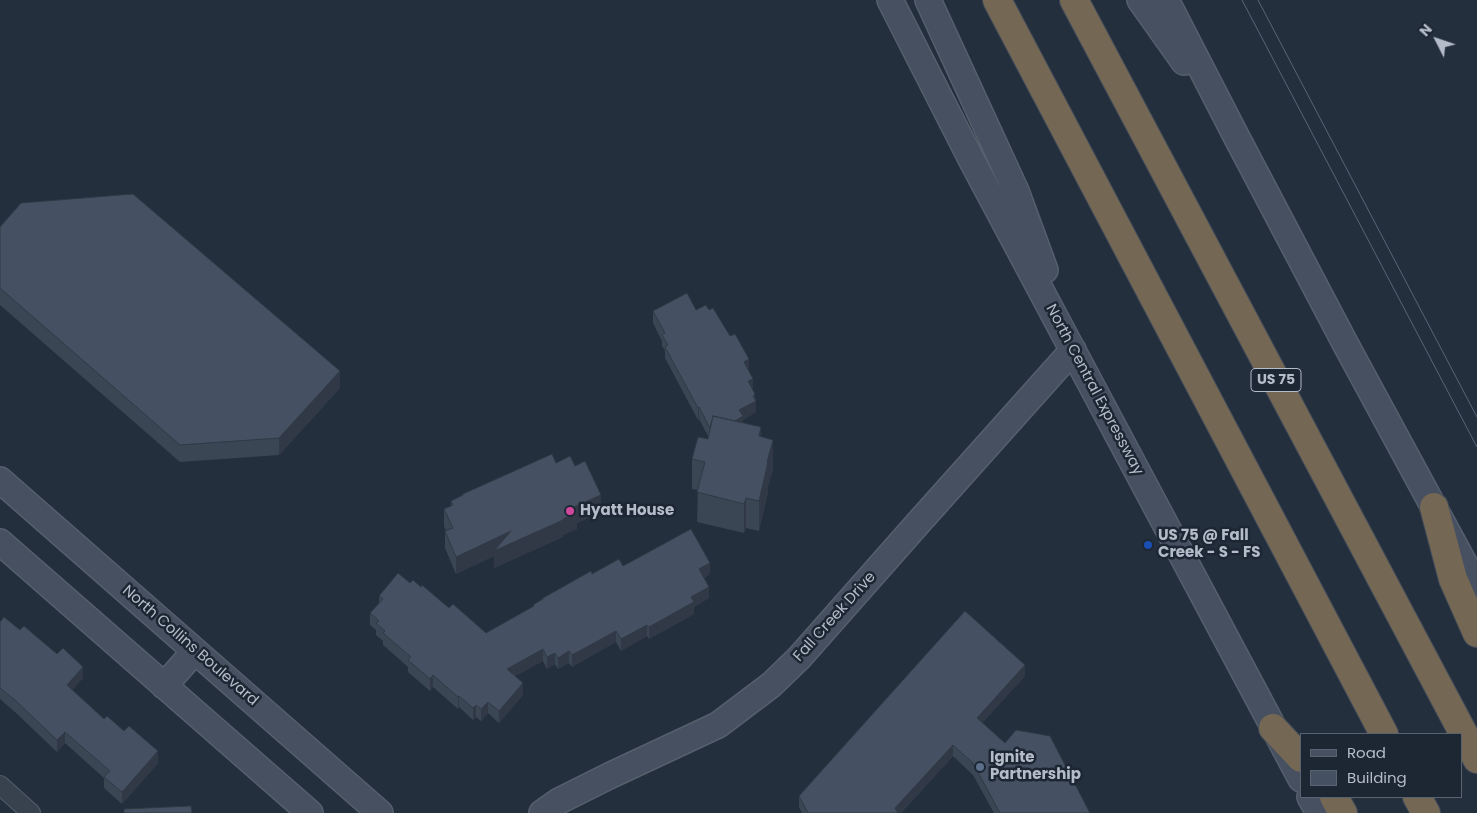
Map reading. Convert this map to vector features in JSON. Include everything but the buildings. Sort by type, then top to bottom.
[{"type":"highway","points":[[997,0],[1383,733]]},
{"type":"highway","name":"US 75","points":[[1074,0],[1477,759]]},
{"type":"highway","points":[[1434,507],[1453,580],[1477,633]]},
{"type":"highway","points":[[1273,728],[1300,757]]},
{"type":"highway","points":[[1335,798],[1343,813]]},
{"type":"highway","points":[[1418,798],[1426,813]]},
{"type":"main road","name":"North Central Expressway","points":[[890,0],[972,161],[1300,777]]},
{"type":"main road","points":[[928,0],[1016,191],[1073,350]]},
{"type":"main road","points":[[1140,0],[1236,136]]},
{"type":"main road","points":[[1166,0],[1346,345],[1477,587]]},
{"type":"main road","name":"Fall Creek Drive","points":[[542,813],[559,801],[609,776],[686,739],[718,726],[771,686],[799,658],[1073,350]]},
{"type":"main road","name":"North Collins Boulevard","points":[[0,480],[380,813]]},
{"type":"main road","points":[[0,542],[310,813]]},
{"type":"main road","points":[[164,686],[195,651]]},
{"type":"main road","points":[[1311,798],[1319,813]]},
{"type":"street","points":[[0,785],[31,813]]},
{"type":"tram line","points":[[1242,0],[1477,447]]},
{"type":"tram line","points":[[1258,0],[1477,417]]},
{"type":"place","name":"Hyatt House","points":[[570,511]]},
{"type":"place","name":"US 75 @ Fall Creek - S - FS","points":[[1148,545]]},
{"type":"place","name":"Ignite Partnership","points":[[980,767]]}]
